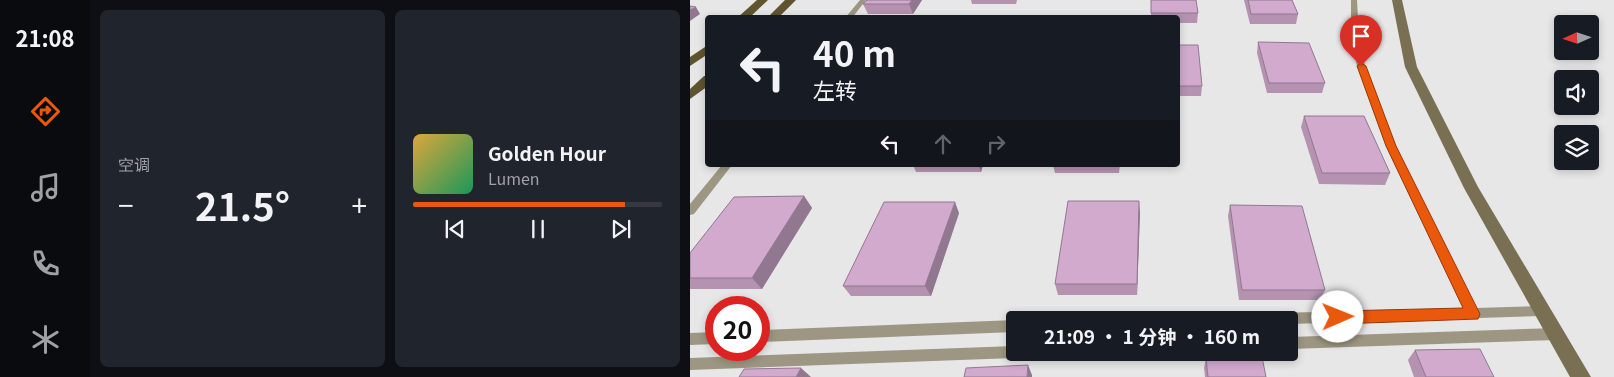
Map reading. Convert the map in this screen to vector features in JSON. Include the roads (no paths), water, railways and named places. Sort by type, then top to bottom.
[{"type":"main road","points":[[745,15],[762,0]]},
{"type":"main road","points":[[775,15],[791,0]]},
{"type":"main road","points":[[690,63],[705,50]]},
{"type":"main road","points":[[690,95],[705,82]]},
{"type":"street","points":[[1397,0],[1411,67],[1471,188],[1581,377]]},
{"type":"lane","points":[[850,15],[863,0]]},
{"type":"lane","points":[[1354,0],[1355,37],[1361,66],[1391,146],[1473,314]]},
{"type":"lane","points":[[690,211],[726,167]]},
{"type":"lane","points":[[1298,318],[1542,311]]},
{"type":"lane","points":[[770,336],[1006,326]]},
{"type":"lane","points":[[1298,343],[1556,334]]},
{"type":"lane","points":[[690,338],[705,338]]},
{"type":"lane","points":[[690,364],[1006,352]]}]
